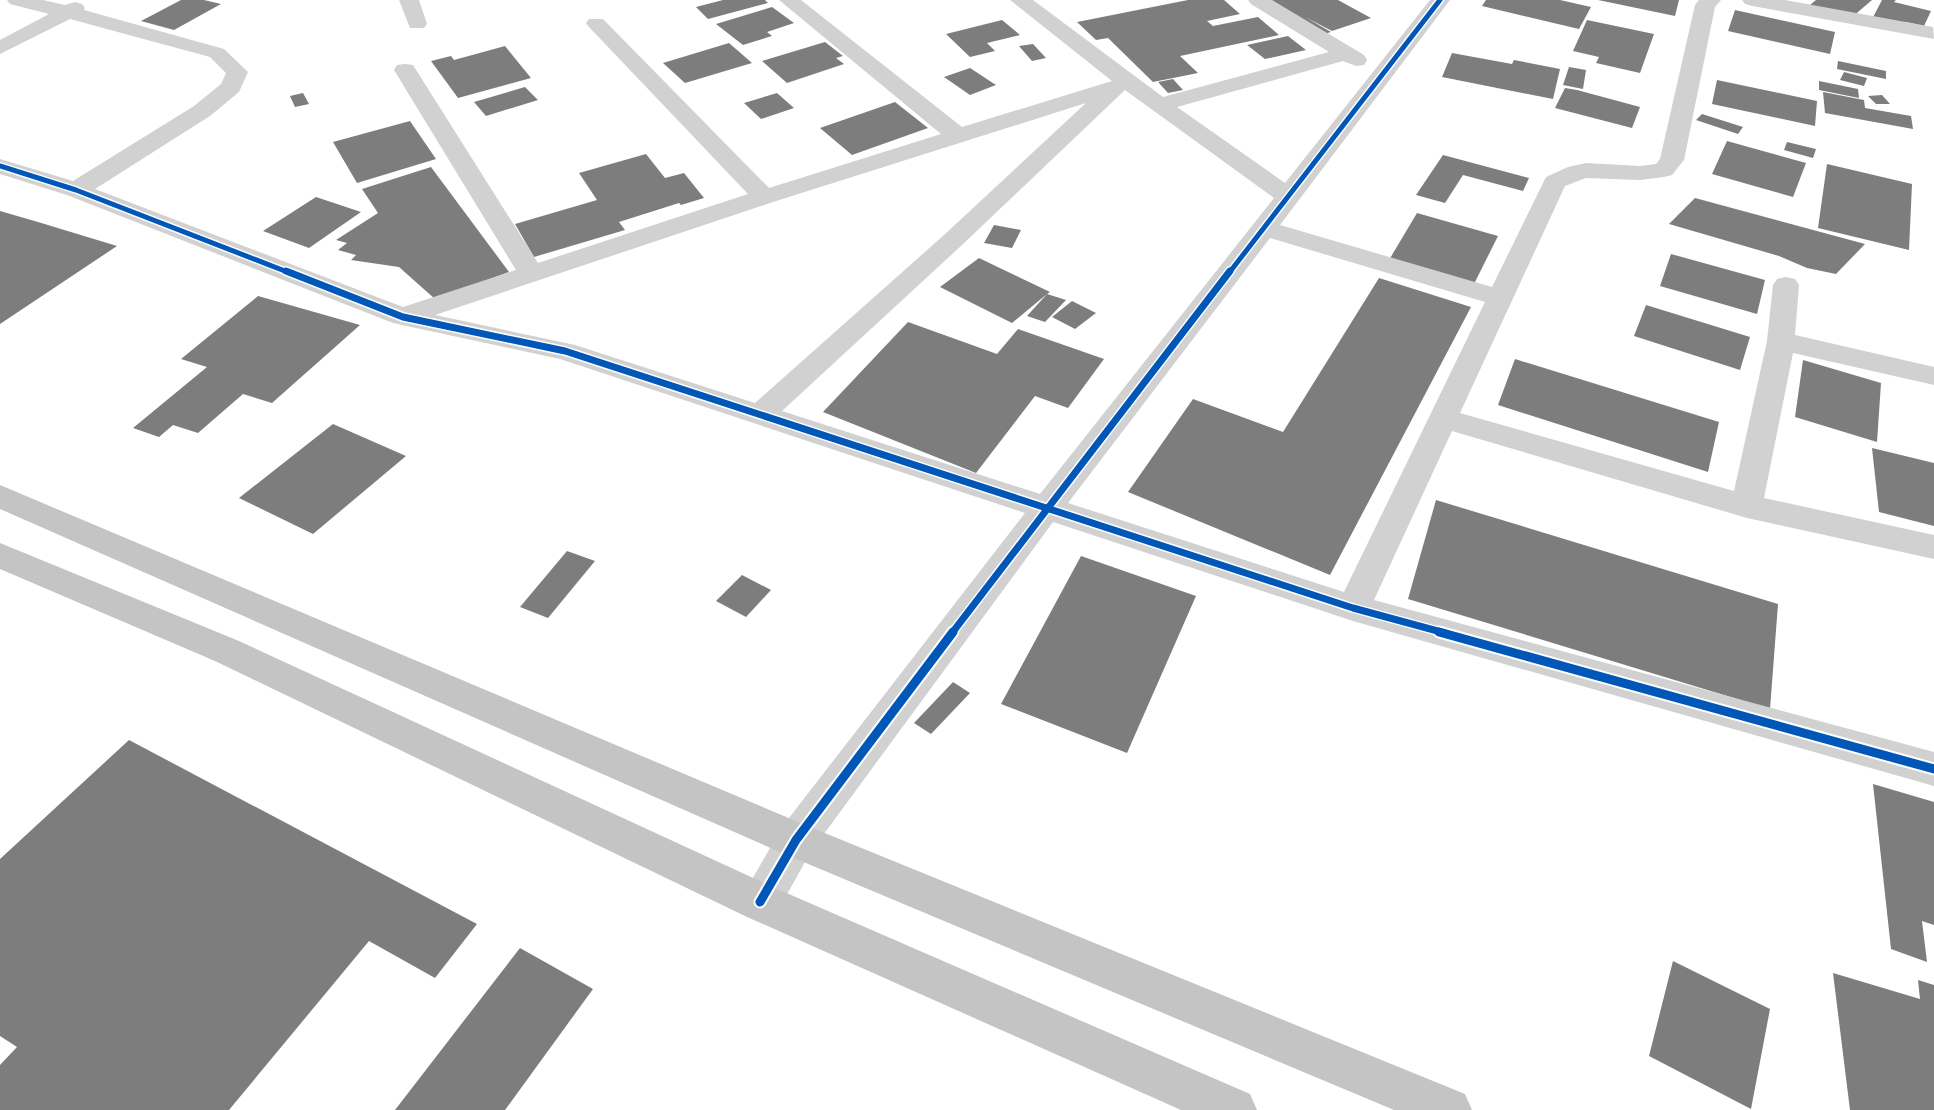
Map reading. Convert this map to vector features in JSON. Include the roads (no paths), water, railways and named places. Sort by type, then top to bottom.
[{"type":"main road","points":[[0,496],[796,840],[1449,1110]]},
{"type":"main road","points":[[0,555],[227,651],[760,902],[1234,1110]]},
{"type":"street","points":[[16,0],[217,53],[237,72],[231,87],[202,111],[76,190]]},
{"type":"street","points":[[0,48],[91,0]]},
{"type":"street","points":[[408,0],[417,24]]},
{"type":"street","points":[[789,0],[958,136]]},
{"type":"street","points":[[1020,0],[1121,83],[1161,104],[1287,196]]},
{"type":"street","points":[[1258,0],[1382,76]]},
{"type":"street","points":[[760,902],[796,840],[1046,509],[1440,0]]},
{"type":"street","points":[[1353,608],[1555,182],[1570,172],[1587,169],[1641,173],[1664,170],[1672,160],[1705,5],[1711,0]]},
{"type":"street","points":[[1752,0],[1934,34]]},
{"type":"street","points":[[596,23],[764,197]]},
{"type":"street","points":[[1161,104],[1346,54]]},
{"type":"street","points":[[405,69],[532,274]]},
{"type":"street","points":[[403,317],[764,197],[1121,83]]},
{"type":"street","points":[[760,415],[953,240],[1121,83]]},
{"type":"street","points":[[0,166],[76,190],[403,317],[565,351],[1353,608],[1934,769]]},
{"type":"street","points":[[1264,228],[1500,298]]},
{"type":"street","points":[[1747,506],[1781,341],[1786,285]]},
{"type":"street","points":[[1781,341],[1934,376]]},
{"type":"street","points":[[1443,417],[1747,506],[1934,547]]}]
